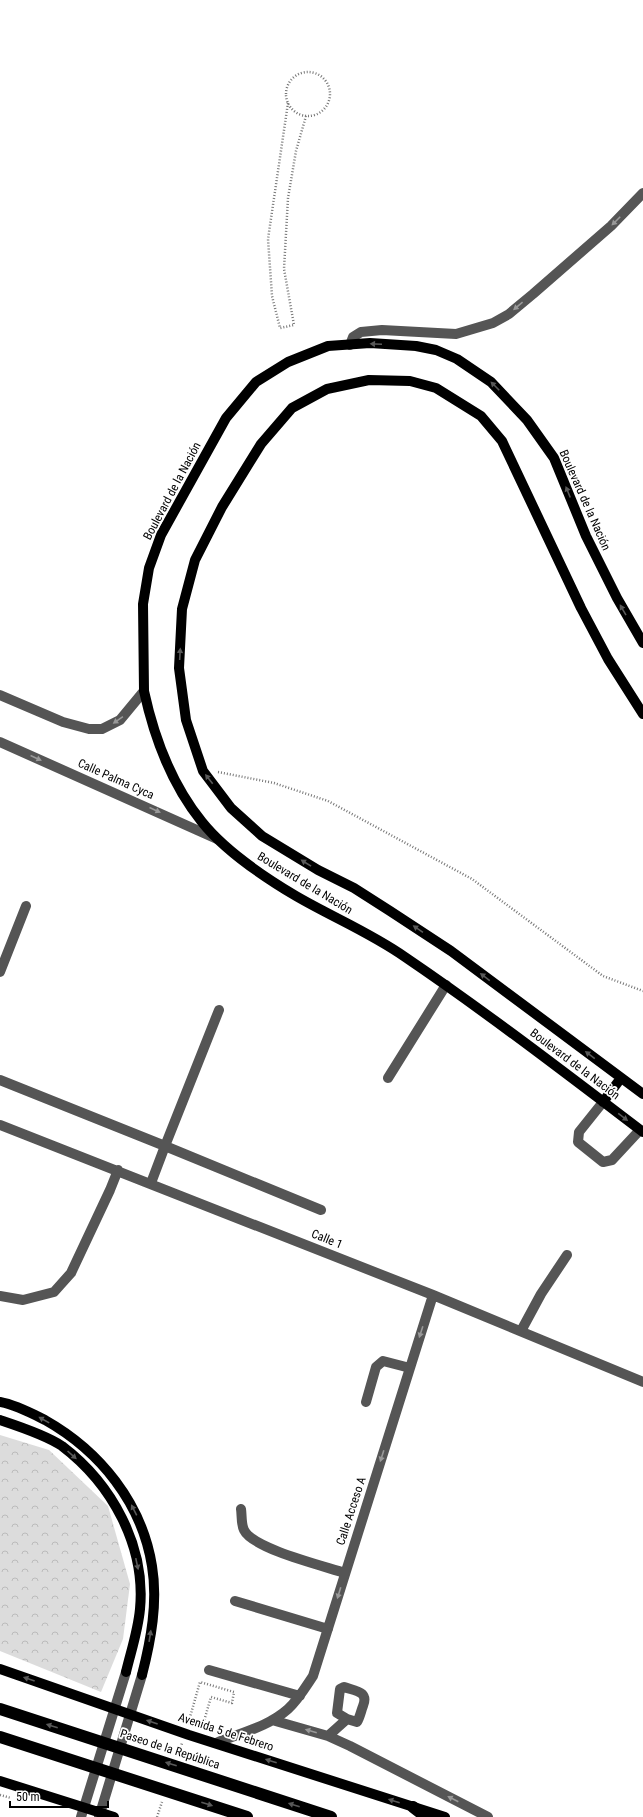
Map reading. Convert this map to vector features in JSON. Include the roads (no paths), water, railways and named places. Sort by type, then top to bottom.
[{"type":"highway","name":"Paseo de la República","points":[[0,1709],[331,1817]]},
{"type":"highway","points":[[0,1737],[247,1817]]},
{"type":"highway","points":[[413,1807],[426,1817]]},
{"type":"main road","name":"Boulevard de la Nación","points":[[642,1131],[446,985],[399,953],[295,895],[253,868],[222,842],[202,822],[176,781],[155,732],[144,691],[143,604],[149,568],[161,535],[226,418],[256,382],[288,362],[328,346],[370,344],[416,346],[436,350],[457,360],[491,382],[527,420],[554,458],[586,536],[617,598],[643,643]]},
{"type":"main road","name":"Boulevard de la Nación","points":[[643,714],[608,659],[581,608],[502,441],[481,416],[436,388],[410,382],[369,380],[327,390],[292,408],[261,444],[222,507],[195,560],[182,609],[179,668],[186,720],[203,770],[232,808],[262,836],[318,870],[354,888],[451,951],[643,1094]]},
{"type":"main road","points":[[603,1102],[621,1078]]},
{"type":"main road","points":[[0,1402],[8,1403],[33,1414],[79,1442],[105,1468],[134,1509],[146,1537],[153,1567],[154,1600],[151,1630],[142,1675]]},
{"type":"main road","points":[[0,1420],[24,1428],[61,1445],[91,1473],[116,1504],[131,1538],[139,1572],[140,1608],[136,1634],[126,1672]]},
{"type":"main road","name":"Avenida 5 de Febrero","points":[[0,1669],[199,1738],[445,1817]]},
{"type":"main road","points":[[1,1782],[114,1817]]},
{"type":"street","points":[[350,345],[352,337],[361,332],[382,330],[456,334],[493,323],[509,314],[533,294],[611,226],[643,193]]},
{"type":"street","points":[[0,694],[63,722],[89,729],[102,729],[120,720],[144,691]]},
{"type":"street","name":"Calle Palma Cyca","points":[[0,742],[222,842]]},
{"type":"street","points":[[0,972],[26,906]]},
{"type":"street","points":[[388,1078],[446,985]]},
{"type":"street","points":[[150,1183],[219,1010]]},
{"type":"street","points":[[0,1080],[321,1210]]},
{"type":"street","points":[[603,1102],[579,1132],[578,1142],[603,1162],[612,1160],[642,1131]]},
{"type":"street","name":"Calle 1","points":[[0,1124],[433,1295],[643,1382]]},
{"type":"street","points":[[0,1296],[23,1300],[54,1292],[71,1273],[118,1170]]},
{"type":"street","points":[[521,1331],[541,1294],[568,1255]]},
{"type":"street","name":"Calle Acceso A","points":[[216,1743],[272,1720],[288,1709],[300,1696],[313,1676],[433,1295]]},
{"type":"street","points":[[366,1402],[376,1368],[383,1361],[410,1368]]},
{"type":"street","points":[[240,1508],[244,1530],[257,1543],[282,1553],[345,1573]]},
{"type":"street","points":[[235,1601],[328,1629]]},
{"type":"street","points":[[210,1670],[300,1696]]},
{"type":"street","points":[[81,1817],[126,1672]]},
{"type":"street","points":[[99,1817],[142,1675]]},
{"type":"street","points":[[328,1736],[347,1719]]},
{"type":"street","points":[[272,1720],[328,1736],[488,1817]]}]
